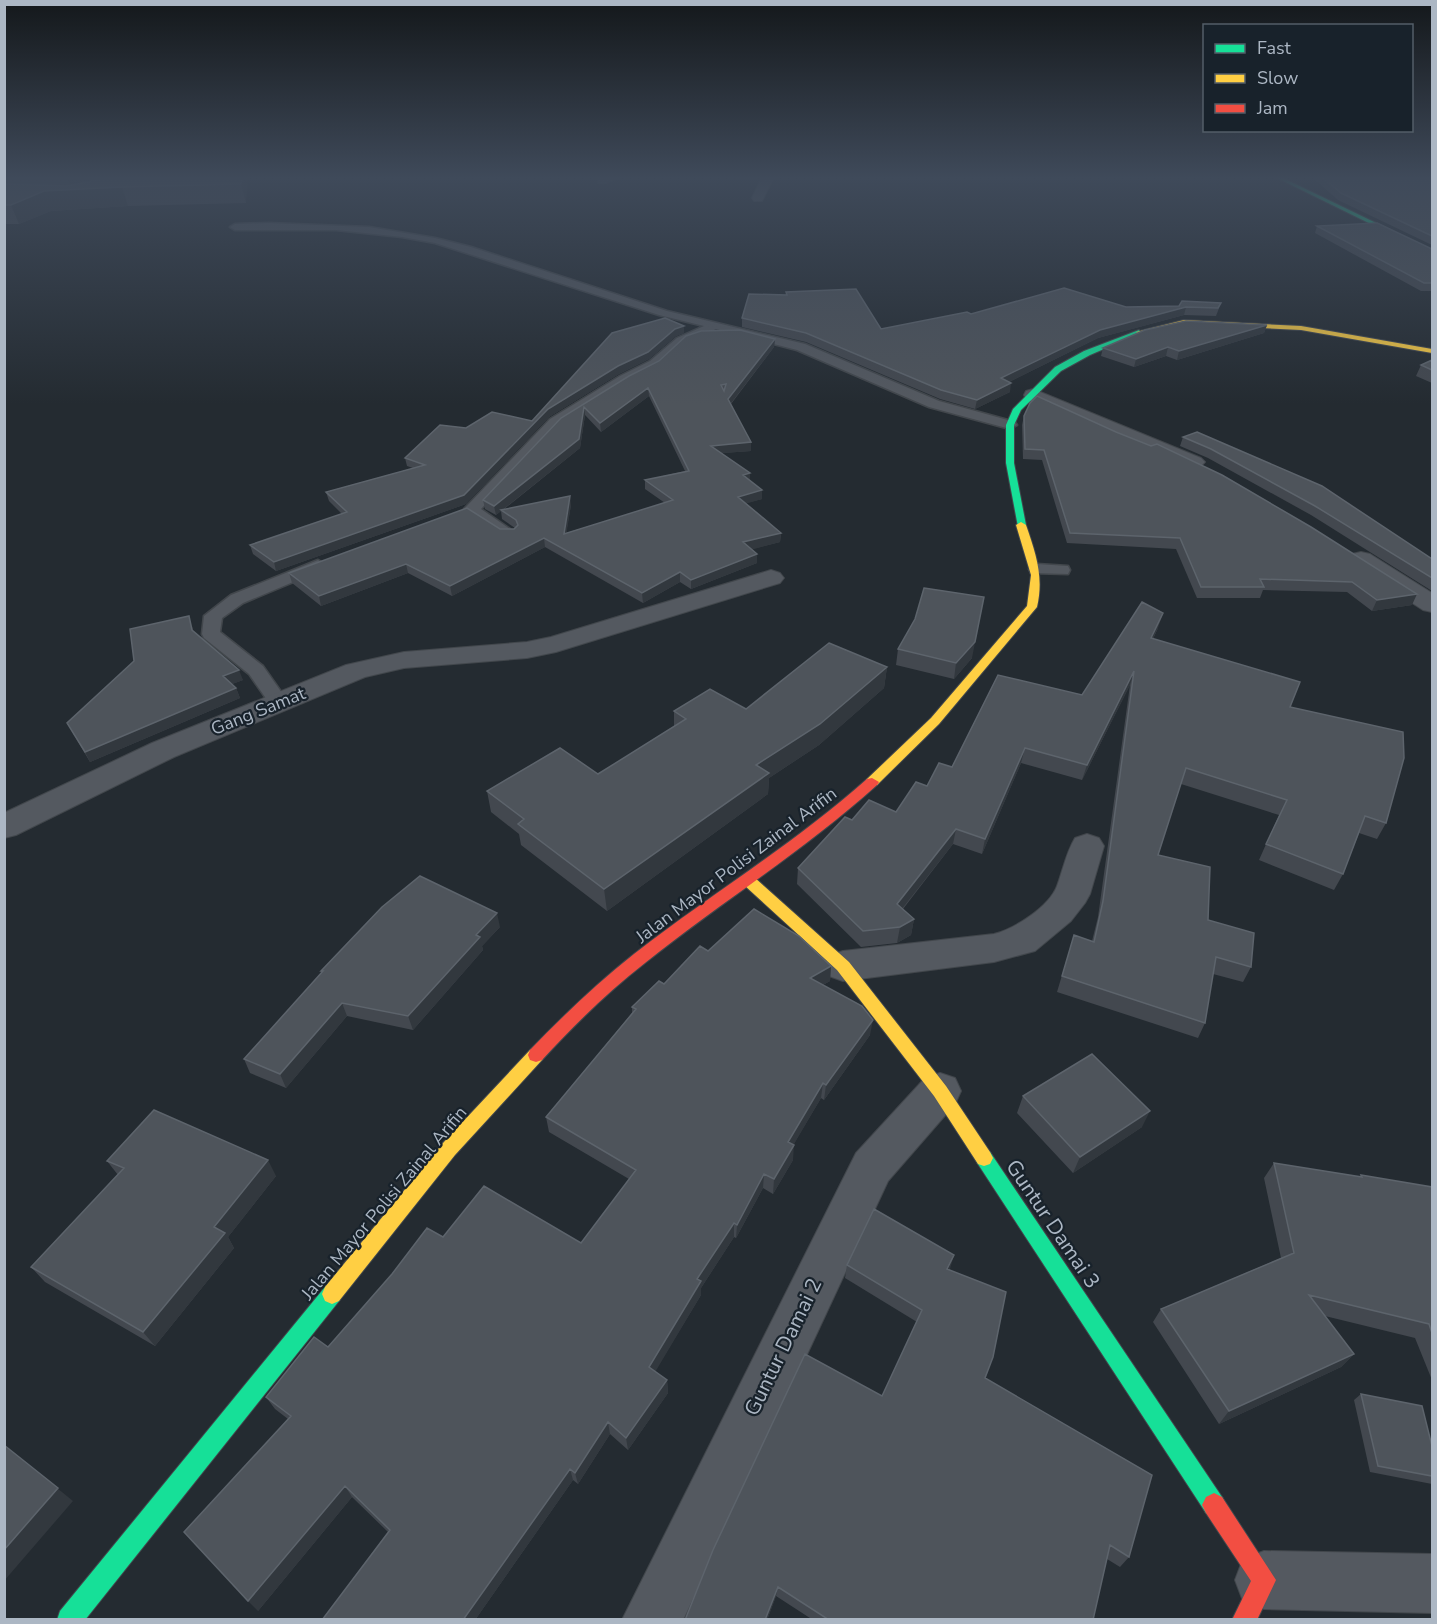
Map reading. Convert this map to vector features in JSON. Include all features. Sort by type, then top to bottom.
[{"type":"main road","points":[[1010,425],[1017,409],[1058,369],[1087,353],[1137,332],[1184,322],[1245,324],[1404,348],[1431,355]]},
{"type":"main road","points":[[1404,348],[1424,336]]},
{"type":"main road","name":"Jalan Mayor Polisi Zainal Arifin","points":[[69,1620],[449,1149],[562,1027],[653,948],[749,881],[843,809],[950,705],[1032,607],[1038,587],[1037,569],[1020,523],[1010,463],[1010,425]]},
{"type":"main road","name":"Guntur Damai 3","points":[[749,881],[843,966],[940,1091],[1254,1600]]},
{"type":"street","points":[[1033,395],[1156,445],[1212,471]]},
{"type":"street","points":[[1342,547],[1432,604]]},
{"type":"street","name":"Gang Samat","points":[[4,827],[163,750],[356,671],[404,660],[527,650],[556,644],[771,578]]},
{"type":"street","points":[[843,966],[994,948],[1022,941],[1058,912],[1072,894],[1087,846]]},
{"type":"street","name":"Guntur Damai 2","points":[[651,1620],[872,1167],[940,1091]]},
{"type":"street","points":[[1254,1600],[1432,1584]]},
{"type":"lane","points":[[481,253],[663,313],[801,347],[908,394],[1010,425]]},
{"type":"lane","points":[[509,533],[466,511],[555,422],[624,379],[654,364],[681,340],[713,327]]},
{"type":"lane","points":[[279,703],[256,670],[211,634],[213,616],[237,598],[336,558]]},
{"type":"lane","points":[[1037,569],[1062,570]]},
{"type":"building","points":[[1367,253],[1432,253],[1432,283],[1424,283]]},
{"type":"building","points":[[1064,288],[1126,307],[1179,306],[1182,301],[1221,303],[1218,308],[1186,307],[1100,330],[1001,378],[1011,383],[977,400],[941,390],[806,333],[742,318],[749,294],[787,295],[786,292],[856,289],[881,329],[967,312],[971,314]]},
{"type":"building","points":[[665,318],[684,326],[675,329],[648,352],[618,366],[548,409],[464,495],[274,562],[250,545],[347,512],[326,492],[425,465],[405,458],[440,425],[466,428],[492,412],[532,421],[612,333]]},
{"type":"building","points":[[1186,321],[1267,325],[1179,351],[1168,347],[1136,359],[1103,348],[1145,330]]},
{"type":"building","points":[[740,330],[775,339],[728,399],[751,442],[711,446],[750,473],[743,475],[762,490],[738,497],[781,533],[743,542],[757,554],[691,580],[680,572],[642,593],[544,538],[450,586],[406,564],[319,596],[289,573],[467,508],[500,529],[514,529],[518,525],[516,520],[501,510],[570,496],[564,534],[673,500],[645,480],[689,471],[648,388],[600,423],[584,407],[579,439],[494,506],[483,500],[561,418],[629,376],[659,361],[686,336],[701,331]]},
{"type":"building","points":[[1432,360],[1432,370],[1421,365]]},
{"type":"building","points":[[1037,396],[1151,446],[1157,444],[1222,475],[1311,527],[1417,594],[1377,600],[1352,582],[1260,579],[1264,587],[1201,587],[1180,538],[1070,533],[1044,450],[1025,449],[1024,416],[1030,403]]},
{"type":"building","points":[[1197,432],[1322,486],[1432,559],[1432,578],[1315,506],[1211,449],[1183,437]]},
{"type":"building","points":[[924,588],[984,597],[975,642],[956,663],[898,649],[915,619]]},
{"type":"building","points":[[1142,602],[1163,613],[1151,638],[1300,682],[1290,707],[1403,732],[1404,758],[1386,823],[1365,816],[1343,874],[1266,844],[1287,800],[1186,768],[1158,855],[1210,867],[1208,920],[1254,933],[1251,967],[1216,957],[1205,1023],[1062,976],[1074,935],[1094,942],[1103,901],[1134,671],[1087,765],[1025,748],[985,839],[956,829],[897,904],[914,919],[900,927],[863,931],[798,868],[845,817],[852,820],[869,800],[896,812],[916,782],[927,786],[939,763],[952,767],[998,675],[1082,695]]},
{"type":"building","points":[[189,616],[192,630],[239,670],[223,676],[236,688],[85,752],[67,723],[134,661],[130,629]]},
{"type":"building","points":[[829,643],[887,667],[820,724],[756,765],[769,773],[604,889],[518,824],[524,819],[487,791],[560,748],[598,774],[686,719],[674,711],[710,689],[746,709]]},
{"type":"building","points":[[420,876],[497,913],[476,935],[480,937],[408,1016],[342,1003],[280,1074],[244,1059],[323,971],[321,971],[382,907]]},
{"type":"building","points":[[754,909],[799,936],[831,966],[810,978],[862,1006],[873,1020],[826,1085],[823,1083],[788,1142],[794,1145],[774,1179],[764,1174],[737,1225],[734,1223],[697,1279],[701,1281],[649,1367],[667,1380],[626,1438],[608,1422],[575,1473],[570,1469],[463,1620],[322,1620],[390,1530],[345,1486],[248,1601],[184,1532],[291,1416],[266,1397],[314,1337],[328,1347],[392,1274],[427,1228],[443,1237],[484,1186],[581,1243],[636,1170],[546,1117],[636,1009],[632,1007],[659,981],[664,984],[700,946],[708,951]]},
{"type":"building","points":[[1092,1054],[1150,1111],[1080,1157],[1023,1096]]},
{"type":"building","points":[[154,1110],[268,1160],[214,1227],[225,1233],[143,1332],[31,1267],[124,1168],[107,1161]]},
{"type":"building","points":[[1274,1163],[1432,1187],[1432,1333],[1429,1324],[1309,1295],[1354,1354],[1229,1411],[1161,1309],[1294,1253]]},
{"type":"building","points":[[874,1209],[954,1255],[947,1269],[1006,1292],[993,1357],[985,1378],[1152,1475],[1129,1557],[1110,1545],[1093,1620],[829,1620],[778,1587],[765,1620],[685,1620],[713,1550],[805,1354],[882,1396],[922,1310],[847,1265]]},
{"type":"building","points":[[1361,1394],[1422,1406],[1432,1446],[1432,1476],[1378,1466]]},
{"type":"building","points":[[4,1445],[58,1488],[4,1550]]},
{"type":"traffic: fast","points":[[1021,525],[1010,463],[1010,425],[1017,409],[1058,369],[1087,353],[1139,332]]},
{"type":"traffic: fast","points":[[984,1158],[1214,1505]]},
{"type":"traffic: fast","points":[[69,1620],[332,1294]]},
{"type":"traffic: slow","points":[[1139,332],[1184,322],[1301,328],[1432,351]]},
{"type":"traffic: slow","points":[[872,782],[935,721],[1032,607],[1036,575],[1021,525]]},
{"type":"traffic: slow","points":[[749,881],[843,966],[940,1091],[984,1158]]},
{"type":"traffic: slow","points":[[332,1294],[449,1149],[536,1055]]},
{"type":"traffic: jam","points":[[536,1055],[593,998],[638,959],[820,827],[872,782]]},
{"type":"traffic: jam","points":[[1214,1505],[1264,1580],[1244,1620]]}]
